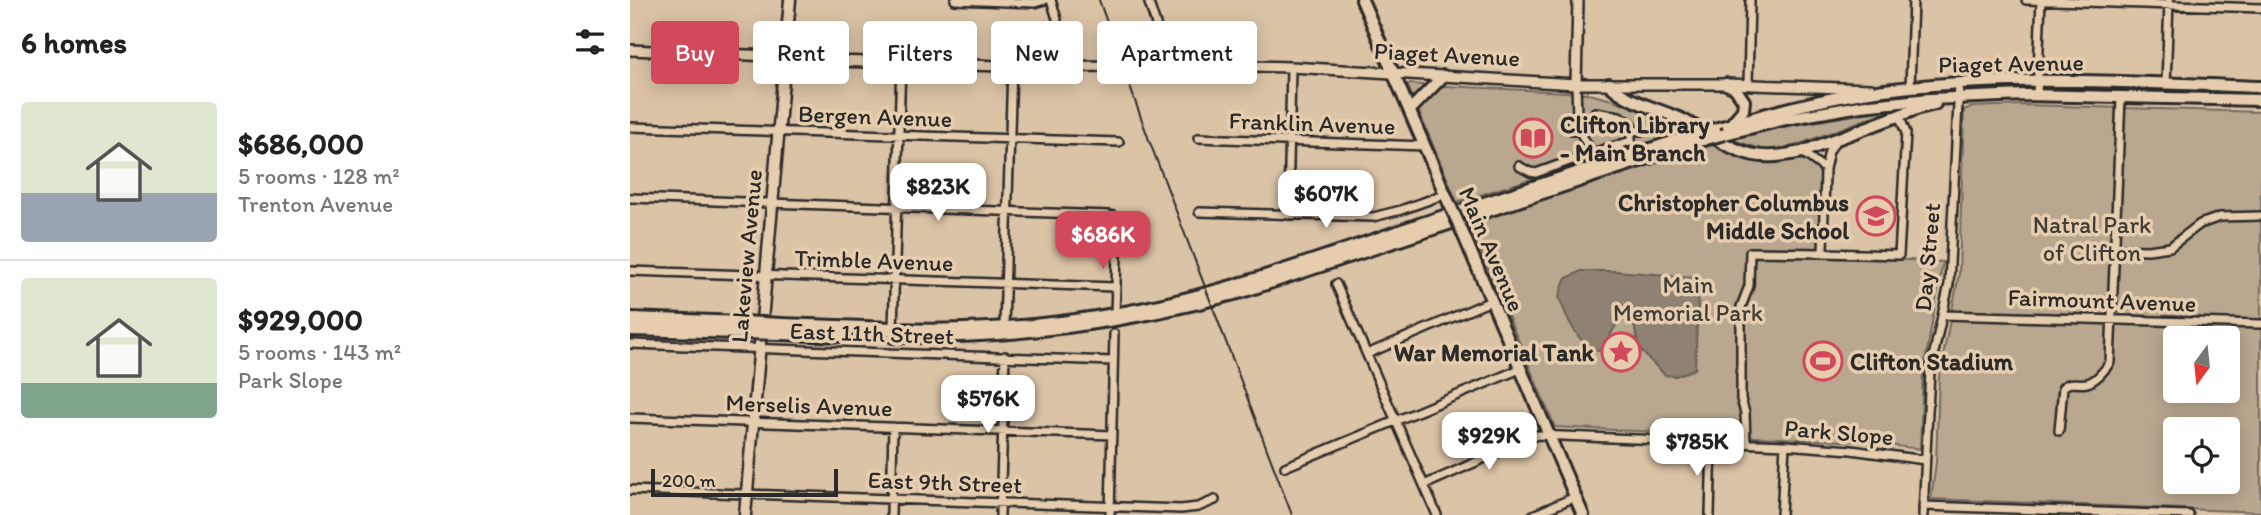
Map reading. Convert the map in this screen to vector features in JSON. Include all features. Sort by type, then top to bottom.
[{"type":"highway","points":[[630,319],[742,328]]},
{"type":"highway","points":[[630,329],[742,328],[893,333]]},
{"type":"main road","name":"Lakeview Avenue","points":[[788,21],[790,0]]},
{"type":"main road","name":"Main Avenue","points":[[1362,0],[1583,515]]},
{"type":"main road","points":[[1410,110],[1443,76]]},
{"type":"main road","name":"Piaget Avenue","points":[[1887,90],[2039,80],[2261,87]]},
{"type":"main road","name":"Lakeview Avenue","points":[[745,515],[783,84]]},
{"type":"main road","points":[[1724,129],[1739,117],[1744,101],[1735,88],[1726,84]]},
{"type":"main road","points":[[1724,129],[1861,106],[1907,95],[1910,87]]},
{"type":"main road","points":[[1613,88],[1740,151],[1770,156],[1802,152],[1919,108],[1958,99]]},
{"type":"main road","points":[[893,333],[1002,335],[1118,317],[1217,290],[1806,104],[1887,90]]},
{"type":"main road","name":"Piaget Avenue","points":[[1861,106],[2037,95],[2261,100]]},
{"type":"main road","points":[[893,333],[1118,317]]},
{"type":"main road","points":[[1114,334],[1118,317]]},
{"type":"street","points":[[955,0],[1035,3],[1045,0]]},
{"type":"street","points":[[1051,0],[1057,19]]},
{"type":"street","points":[[1148,0],[1155,21]]},
{"type":"street","points":[[1578,0],[1577,116],[1571,122],[1571,127],[1573,131],[1580,132]]},
{"type":"street","points":[[1748,85],[1750,0]]},
{"type":"street","points":[[1910,87],[1913,0]]},
{"type":"street","points":[[2026,0],[2169,2],[2261,8]]},
{"type":"street","points":[[2037,95],[2041,0]]},
{"type":"street","points":[[2166,84],[2169,2]]},
{"type":"street","name":"Piaget Avenue","points":[[630,50],[753,56]]},
{"type":"street","name":"Piaget Avenue","points":[[1257,66],[1613,88],[1726,84],[1887,90]]},
{"type":"street","points":[[1288,215],[1291,67]]},
{"type":"street","points":[[893,333],[901,84]]},
{"type":"street","points":[[1004,327],[1012,84]]},
{"type":"street","name":"Day Street","points":[[1923,515],[1930,371],[1949,284],[1959,84]]},
{"type":"street","points":[[2059,430],[2063,387],[2068,383],[2087,383],[2109,365],[2121,97]]},
{"type":"street","points":[[1519,166],[1536,173],[1631,141],[1631,123],[1619,116],[1595,112]]},
{"type":"street","points":[[1746,443],[1745,413],[1741,399],[1741,307],[1749,286],[1750,252],[1899,255],[1906,133],[1899,115]]},
{"type":"street","points":[[1577,116],[1583,118],[1585,124]]},
{"type":"street","points":[[1585,124],[1642,131]]},
{"type":"street","points":[[1580,132],[1585,124]]},
{"type":"street","name":"Bergen Avenue","points":[[630,127],[1119,142]]},
{"type":"street","points":[[1580,132],[1592,153]]},
{"type":"street","name":"Franklin Avenue","points":[[1198,138],[1425,146]]},
{"type":"street","points":[[1823,253],[1825,169],[1829,151],[1836,139]]},
{"type":"street","points":[[1802,152],[1825,169]]},
{"type":"street","points":[[630,198],[1113,216],[1118,225],[1118,317]]},
{"type":"street","points":[[1199,212],[1373,217],[1448,198]]},
{"type":"street","points":[[2115,249],[2148,250],[2170,247],[2200,225],[2220,217],[2261,216]]},
{"type":"street","name":"Trimble Avenue","points":[[630,271],[1116,287]]},
{"type":"street","points":[[1336,284],[1437,515]]},
{"type":"street","points":[[1367,354],[1491,301]]},
{"type":"street","name":"Fairmount Avenue","points":[[1943,315],[2261,324]]},
{"type":"street","points":[[1111,511],[1114,334]]},
{"type":"street","name":"East 11th Street","points":[[630,344],[1113,361]]},
{"type":"street","points":[[1000,515],[1005,356]]},
{"type":"street","points":[[1284,467],[1520,369]]},
{"type":"street","name":"Merselis Avenue","points":[[630,418],[1112,435]]},
{"type":"street","points":[[891,515],[893,427]]},
{"type":"street","name":"Park Slope","points":[[1424,485],[1538,435],[1746,443],[1851,450],[1925,460]]},
{"type":"street","points":[[1710,515],[1713,441]]},
{"type":"street","points":[[1782,515],[1785,446]]},
{"type":"street","name":"East 9th Street","points":[[630,490],[1000,503],[1111,511],[1181,509],[1198,507],[1215,500]]},
{"type":"street","points":[[1533,515],[1575,496]]},
{"type":"street","points":[[1923,506],[2189,515]]},
{"type":"green space","points":[[1407,84],[1585,93],[1638,108],[1689,130],[1457,202]]},
{"type":"green space","name":"Natral Park of Clifton","points":[[2024,105],[2261,112],[2261,512],[1931,499],[1936,462],[1939,377],[1959,274],[1964,110],[1971,107]]},
{"type":"green space","points":[[1896,108],[1794,146],[1769,151],[1729,139],[1748,133]]},
{"type":"green space","name":"Main Memorial Park","points":[[1716,144],[1758,162],[1804,160],[1817,168],[1821,177],[1819,255],[1943,262],[1923,373],[1920,449],[1861,442],[1555,427],[1469,224]]},
{"type":"shaded area","points":[[1581,271],[1695,277],[1699,280],[1695,369],[1676,376],[1665,375],[1641,350],[1632,321],[1626,314],[1622,315],[1602,349],[1592,349],[1585,344],[1574,329],[1559,297],[1565,279]]},
{"type":"railway","points":[[1099,0],[1149,140],[1292,515]]},
{"type":"place","name":"Clifton Library - Main Branch","points":[[1533,138]]},
{"type":"place","name":"Christopher Columbus Middle School","points":[[1876,216]]},
{"type":"place","name":"War Memorial Tank","points":[[1621,352]]},
{"type":"place","name":"Clifton Stadium","points":[[1823,361]]}]
